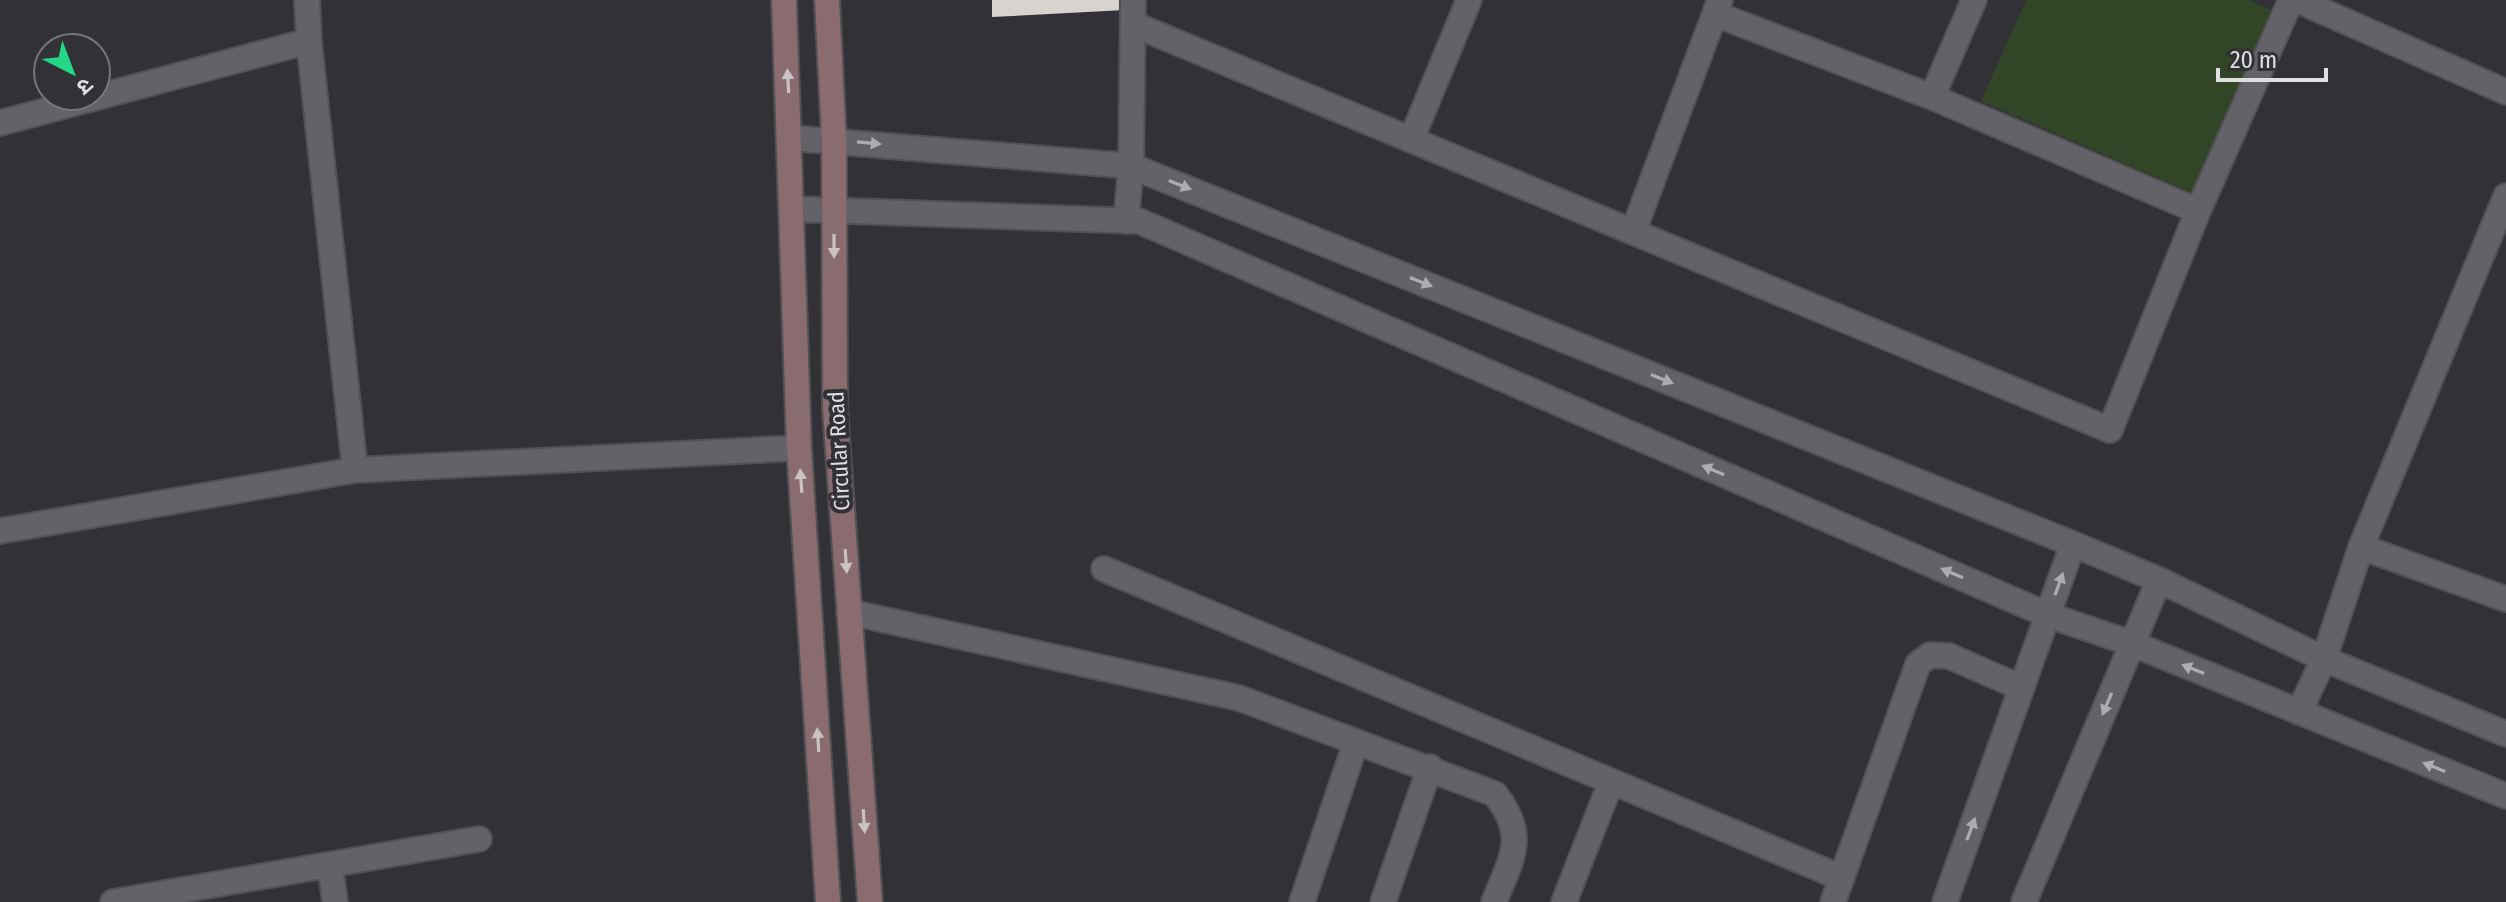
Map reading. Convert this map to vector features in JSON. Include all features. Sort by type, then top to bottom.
[{"type":"street","points":[[307,0],[355,470]]},
{"type":"street","name":"Circular Road","points":[[784,0],[799,448],[828,902]]},
{"type":"street","name":"Circular Road","points":[[827,0],[834,140],[835,409],[870,902]]},
{"type":"street","points":[[1126,221],[1131,166],[1133,0]]},
{"type":"street","points":[[1411,140],[1469,0]]},
{"type":"street","points":[[1932,97],[1974,0]]},
{"type":"street","points":[[1135,25],[2110,430],[2198,211],[2294,0],[2506,92]]},
{"type":"street","points":[[1633,232],[1717,7],[2198,211]]},
{"type":"street","points":[[0,123],[309,41]]},
{"type":"street","points":[[791,138],[1131,166],[2073,544],[2159,580],[2324,659],[2506,734]]},
{"type":"street","points":[[2299,712],[2324,659],[2361,547],[2506,196]]},
{"type":"street","points":[[791,209],[1139,221],[2048,615],[2133,644],[2506,796]]},
{"type":"street","points":[[0,531],[355,470],[799,448]]},
{"type":"street","points":[[1945,902],[2073,544]]},
{"type":"street","points":[[2361,547],[2506,599]]},
{"type":"street","points":[[1104,569],[1842,878]]},
{"type":"street","points":[[2024,902],[2159,580]]},
{"type":"street","points":[[849,612],[1239,698],[1430,767],[1495,794],[1512,816],[1515,835],[1512,856],[1494,902]]},
{"type":"street","points":[[1833,902],[1918,664],[1930,655],[1949,656],[2022,688]]},
{"type":"street","points":[[1302,902],[1356,742]]},
{"type":"street","points":[[1383,902],[1430,767]]},
{"type":"street","points":[[1564,902],[1611,782]]},
{"type":"street","points":[[113,902],[479,839]]},
{"type":"street","points":[[330,865],[335,902]]},
{"type":"green space","points":[[2026,0],[2249,0],[2280,14],[2201,197],[1981,101]]},
{"type":"building","points":[[992,0],[1125,0],[1125,10],[992,17]]}]
